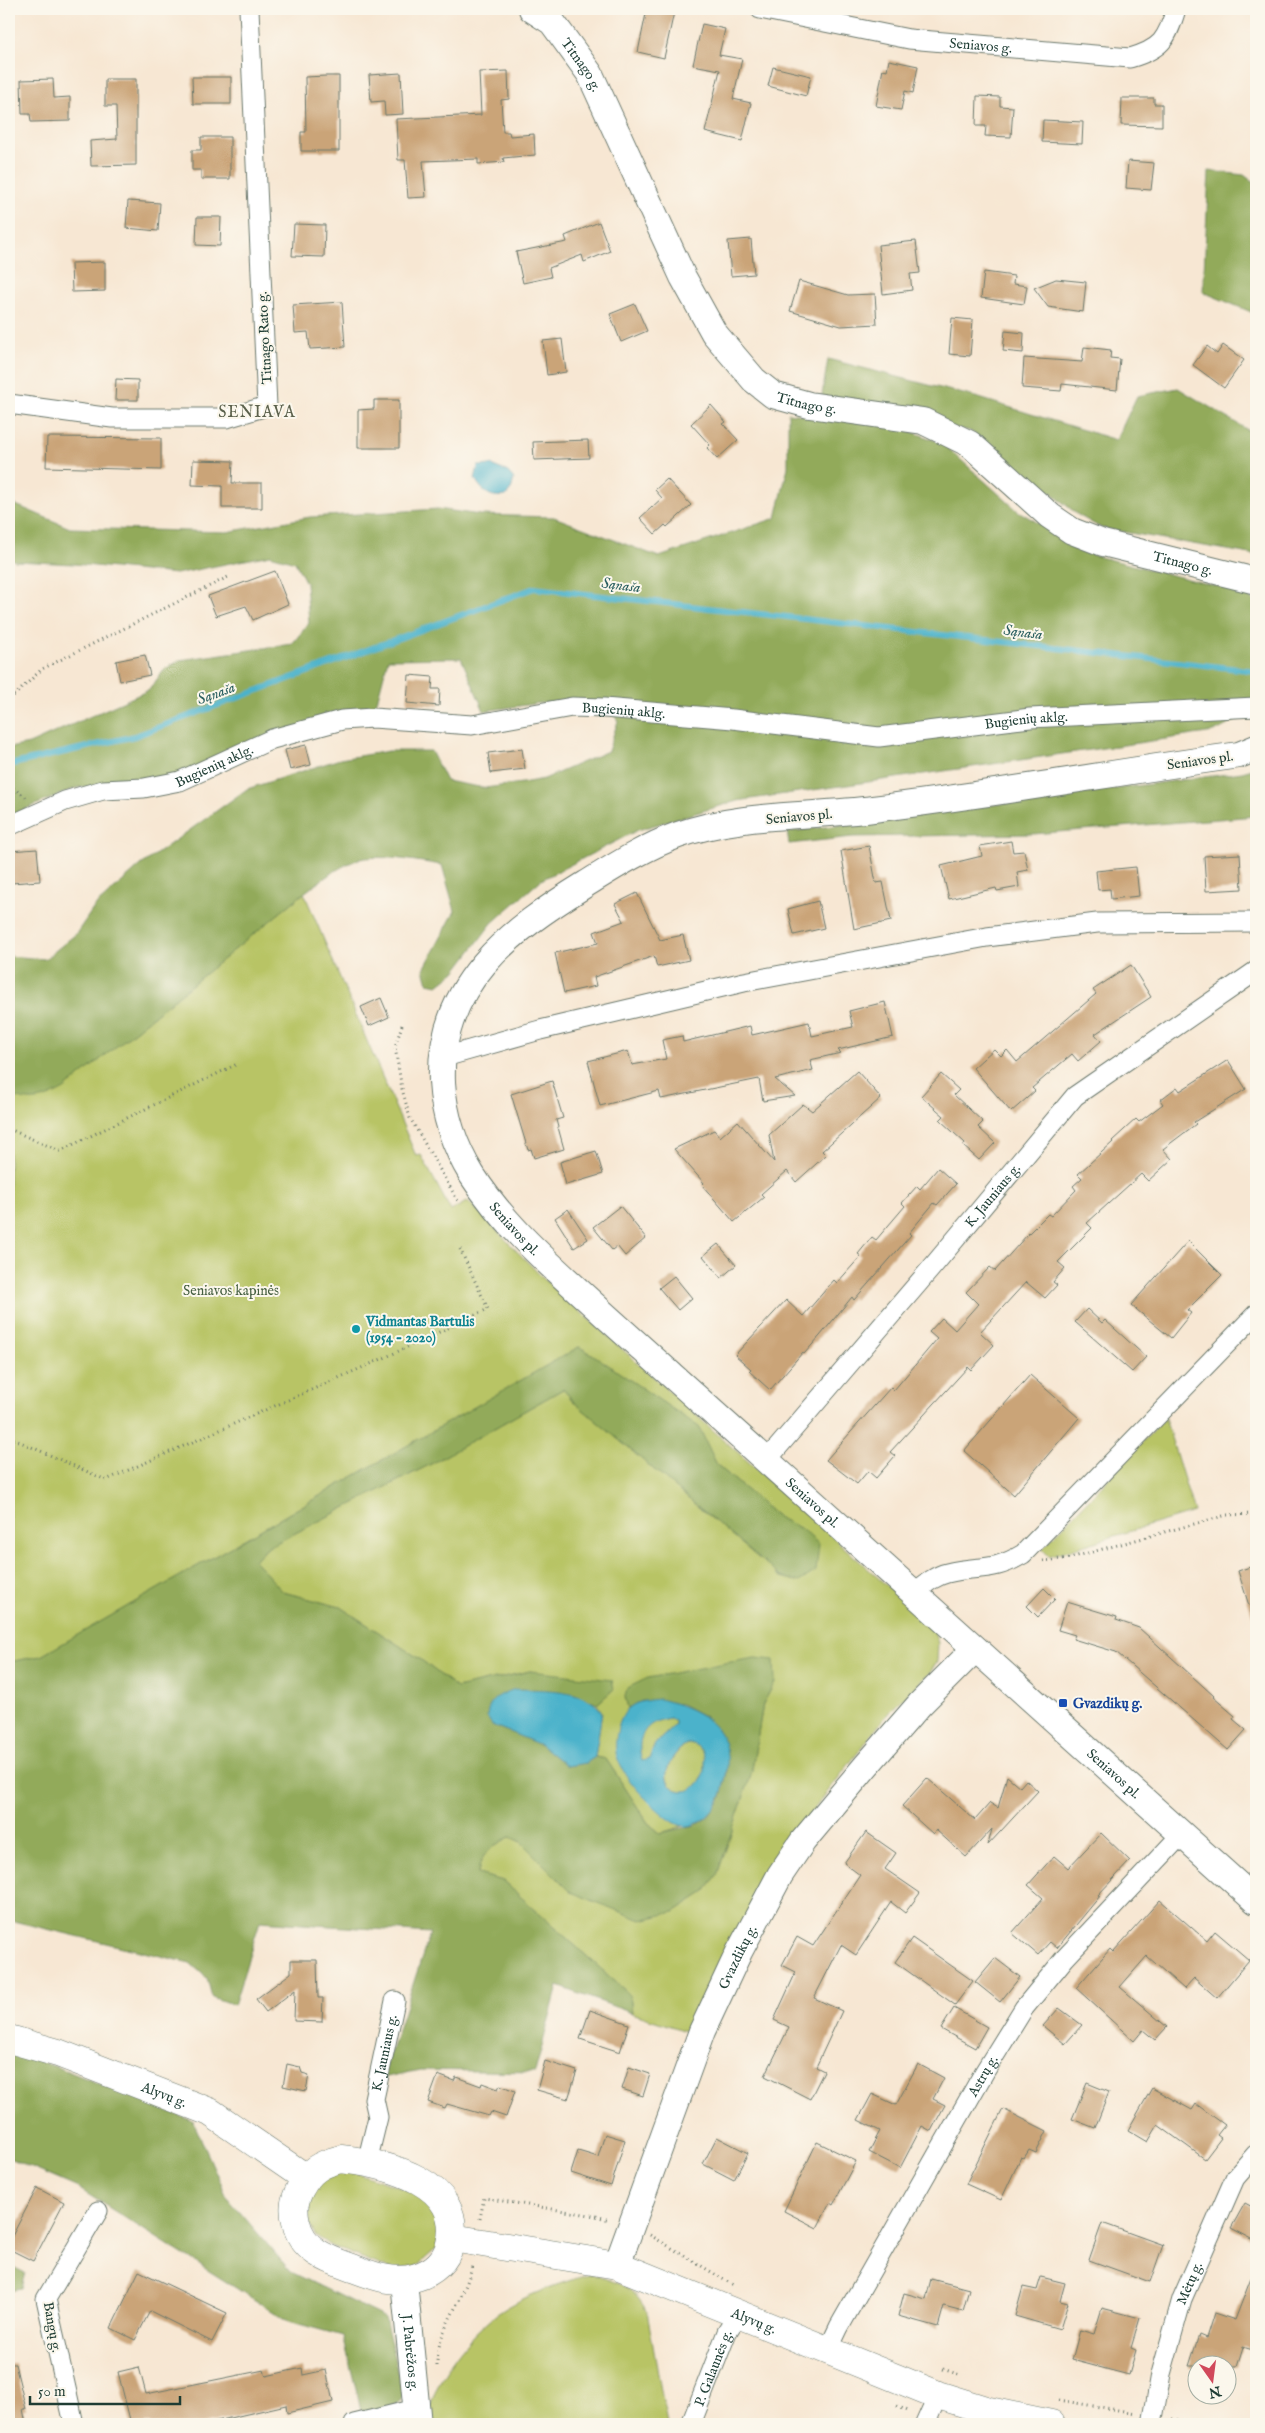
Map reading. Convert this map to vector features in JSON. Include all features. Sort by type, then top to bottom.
[{"type":"main road","name":"Titnago g.","points":[[532,9],[552,22],[590,74],[683,277],[710,325],[754,380],[766,390],[773,395],[809,405],[924,421],[970,444],[1050,516],[1072,531],[1103,543],[1256,581]]},
{"type":"main road","name":"Seniavos pl.","points":[[1256,748],[1239,755],[936,802],[758,819],[715,825],[678,835],[641,852],[576,890],[536,915],[505,943],[481,968],[460,998],[446,1028],[441,1058],[443,1100],[449,1129],[471,1174],[492,1204],[519,1233],[607,1317],[1256,1901]]},
{"type":"main road","name":"Gvazdikų g.","points":[[618,2265],[702,2031],[739,1952],[780,1875],[864,1767],[920,1704],[975,1649]]},
{"type":"main road","name":"Alyvų g.","points":[[9,2039],[58,2053],[210,2112],[306,2178]]},
{"type":"main road","points":[[340,2159],[367,2162],[421,2182],[437,2192],[450,2210],[452,2238],[448,2253],[442,2262],[428,2274],[404,2282],[379,2278],[327,2259],[308,2245],[297,2229],[294,2202],[306,2178],[322,2164],[340,2159]]},
{"type":"main road","name":"Alyvų g.","points":[[452,2238],[618,2265],[938,2395],[989,2411],[1051,2424]]},
{"type":"main road","name":"J. Pabrėžos g.","points":[[404,2282],[417,2417]]},
{"type":"street","name":"Titnago Rato g.","points":[[9,404],[112,418],[228,418],[267,406],[249,9]]},
{"type":"street","name":"Seniavos g.","points":[[760,9],[909,39],[1130,58],[1151,52],[1161,44],[1170,31],[1176,9]]},
{"type":"street","name":"Bugienių aklg.","points":[[9,826],[66,801],[103,790],[144,788],[180,781],[272,739],[342,720],[373,718],[472,725],[572,707],[604,708],[733,719],[879,737],[1030,718],[1256,707]]},
{"type":"street","points":[[441,1058],[540,1030],[744,982],[987,937],[1097,924],[1256,922]]},
{"type":"street","name":"K. Jauniaus g.","points":[[766,1461],[934,1266],[1075,1096],[1256,971]]},
{"type":"street","points":[[914,1593],[932,1579],[946,1573],[991,1568],[1007,1564],[1023,1554],[1256,1314]]},
{"type":"street","name":"Astrų g.","points":[[828,2350],[838,2327],[985,2071],[1024,2008],[1069,1953],[1182,1834]]},
{"type":"street","name":"K. Jauniaus g.","points":[[367,2162],[378,2117],[374,2099],[395,2001]]},
{"type":"street","name":"Mėtų g.","points":[[1152,2424],[1161,2374],[1182,2299],[1235,2178],[1256,2154]]},
{"type":"street","name":"Bangų g.","points":[[74,2424],[46,2298],[98,2211]]},
{"type":"street","name":"P. Galaunės g.","points":[[692,2424],[727,2332],[739,2313]]},
{"type":"street","points":[[925,2424],[938,2395]]},
{"type":"street","points":[[354,2424],[417,2417]]},
{"type":"path","points":[[9,697],[15,695],[42,669],[228,577]]},
{"type":"path","points":[[402,1025],[395,1047],[402,1089],[410,1118],[458,1201]]},
{"type":"path","points":[[9,1129],[60,1151],[237,1064]]},
{"type":"path","points":[[9,1437],[106,1480],[384,1358],[488,1308],[460,1249]]},
{"type":"path","points":[[1023,1554],[1033,1560],[1048,1562],[1227,1515],[1256,1514]]},
{"type":"green space","points":[[1209,171],[1244,175],[1256,184],[1256,314],[1203,292]]},
{"type":"green space","points":[[828,359],[979,398],[1116,440],[1137,396],[1178,388],[1256,435],[1256,555],[1101,528],[1078,515],[1031,476],[970,431],[821,401]]},
{"type":"green space","points":[[788,413],[897,426],[942,443],[1018,511],[1092,555],[1244,593],[1256,603],[1256,710],[1214,732],[737,801],[638,830],[541,880],[492,923],[455,972],[438,985],[428,983],[424,969],[455,911],[442,865],[375,857],[357,860],[336,870],[304,893],[64,1089],[37,1100],[24,1099],[9,1094],[9,956],[45,959],[76,934],[95,906],[141,865],[247,789],[340,759],[389,751],[431,751],[446,781],[485,788],[544,779],[608,751],[618,721],[606,702],[540,703],[484,711],[461,658],[388,659],[376,705],[343,711],[174,777],[76,788],[9,816],[9,748],[29,744],[149,690],[164,670],[180,660],[292,644],[309,623],[306,583],[295,562],[270,555],[176,574],[74,564],[15,561],[9,558],[9,502],[70,528],[227,532],[310,517],[438,509],[480,515],[554,517],[659,557],[776,518],[788,467]]},
{"type":"green space","points":[[1256,768],[1256,816],[1033,834],[853,837],[789,844],[787,832],[1242,772]]},
{"type":"green space","name":"Seniavos kapinės","points":[[304,893],[416,1156],[421,1155],[451,1211],[468,1201],[546,1281],[931,1625],[938,1643],[937,1661],[930,1673],[890,1711],[795,1834],[688,2032],[632,2013],[630,1995],[503,1881],[478,1874],[479,1867],[484,1855],[488,1851],[510,1837],[674,1912],[705,1892],[717,1875],[751,1775],[763,1704],[775,1682],[625,1697],[628,1708],[618,1729],[668,1818],[683,1826],[660,1833],[648,1823],[606,1759],[595,1757],[602,1712],[597,1704],[614,1689],[530,1671],[457,1688],[420,1659],[340,1607],[283,1592],[253,1560],[270,1546],[431,1464],[563,1389],[574,1402],[781,1577],[800,1528],[779,1518],[717,1465],[698,1427],[592,1354],[579,1347],[41,1656],[9,1662],[9,1094],[64,1089]]},
{"type":"green space","points":[[579,1347],[699,1427],[717,1465],[779,1518],[800,1528],[819,1544],[816,1571],[799,1582],[781,1577],[574,1402],[563,1389],[431,1464],[270,1546],[254,1560],[283,1592],[340,1607],[420,1659],[457,1688],[530,1671],[612,1680],[614,1689],[597,1704],[572,1693],[492,1725],[541,1745],[567,1766],[586,1763],[595,1757],[606,1759],[648,1823],[660,1833],[696,1825],[708,1817],[720,1801],[727,1772],[720,1733],[704,1716],[681,1704],[642,1701],[628,1708],[625,1697],[627,1688],[648,1678],[725,1663],[755,1658],[774,1660],[775,1682],[763,1704],[751,1775],[717,1875],[705,1892],[674,1912],[641,1920],[571,1892],[521,1842],[510,1837],[492,1847],[481,1861],[478,1874],[503,1881],[630,1995],[632,2013],[558,1986],[535,2072],[421,2070],[382,2078],[430,1933],[260,1921],[234,2005],[212,1997],[207,1978],[190,1963],[9,1920],[9,1662],[41,1656]]},
{"type":"green space","points":[[1165,1418],[1194,1512],[1049,1556],[1042,1549]]},
{"type":"green space","points":[[670,1718],[675,1721],[675,1725],[655,1744],[649,1759],[642,1762],[640,1745],[643,1732],[653,1723]]},
{"type":"green space","points":[[689,1743],[698,1747],[703,1754],[705,1763],[704,1773],[700,1781],[693,1788],[685,1791],[675,1789],[669,1784],[667,1772],[678,1751]]},
{"type":"green space","points":[[9,2052],[57,2067],[193,2121],[227,2197],[291,2272],[385,2318],[403,2396],[401,2401],[386,2409],[362,2414],[343,2336],[288,2321],[78,2188],[9,2158]]},
{"type":"green space","points":[[351,2171],[416,2193],[433,2206],[440,2226],[436,2249],[417,2266],[393,2270],[329,2245],[315,2235],[309,2223],[307,2198],[327,2175]]},
{"type":"green space","points":[[9,2265],[25,2273],[21,2288],[9,2290]]},
{"type":"green space","points":[[591,2274],[618,2283],[630,2290],[647,2312],[667,2424],[429,2424],[430,2409],[442,2378],[462,2348],[485,2323],[530,2295]]},
{"type":"water","points":[[491,465],[508,472],[514,479],[511,490],[506,496],[491,495],[481,488],[475,479],[478,466]]},
{"type":"water","points":[[515,1689],[550,1690],[574,1694],[594,1704],[602,1712],[595,1757],[586,1763],[567,1766],[541,1745],[492,1725],[487,1717],[492,1702],[499,1696]]},
{"type":"water","points":[[659,1699],[691,1709],[703,1717],[714,1726],[722,1737],[726,1750],[727,1766],[723,1790],[719,1800],[706,1817],[691,1826],[684,1826],[674,1822],[652,1805],[629,1779],[617,1757],[617,1730],[626,1711],[636,1703]],"holes":[[[670,1718],[675,1721],[675,1725],[655,1744],[649,1759],[642,1761],[640,1745],[644,1732],[654,1723]],[[689,1743],[698,1747],[703,1754],[705,1763],[704,1773],[700,1781],[693,1788],[685,1791],[675,1789],[669,1784],[667,1771],[673,1757]]]},
{"type":"building","points":[[647,9],[674,12],[664,58],[638,52]]},
{"type":"building","points":[[702,24],[725,29],[719,55],[742,59],[733,99],[751,103],[742,141],[705,132],[720,70],[693,65]]},
{"type":"building","points":[[889,60],[918,66],[913,93],[905,91],[901,110],[876,106],[883,69],[887,70]]},
{"type":"building","points":[[773,67],[811,76],[806,96],[768,86]]},
{"type":"building","points":[[508,71],[509,99],[501,100],[503,132],[509,132],[510,136],[534,134],[535,155],[503,158],[504,162],[478,164],[478,159],[423,161],[426,197],[408,198],[405,160],[398,160],[396,119],[481,115],[479,72]]},
{"type":"building","points":[[401,73],[403,114],[385,115],[384,101],[371,102],[369,75]]},
{"type":"building","points":[[339,76],[339,151],[301,151],[301,132],[306,132],[305,77]]},
{"type":"building","points":[[192,77],[231,77],[231,104],[193,104]]},
{"type":"building","points":[[53,79],[54,98],[70,97],[70,121],[31,122],[30,114],[22,114],[21,80]]},
{"type":"building","points":[[105,79],[136,79],[136,165],[91,166],[90,141],[117,139],[116,106],[105,106]]},
{"type":"building","points":[[977,96],[1000,97],[1000,106],[1013,107],[1011,137],[985,136],[986,126],[976,126]]},
{"type":"building","points":[[1122,98],[1154,98],[1154,104],[1162,104],[1162,126],[1121,125]]},
{"type":"building","points":[[1043,120],[1083,122],[1082,144],[1042,142]]},
{"type":"building","points":[[201,137],[230,137],[230,179],[201,179],[201,170],[192,170],[192,150],[201,150]]},
{"type":"building","points":[[1128,161],[1154,163],[1151,190],[1126,188]]},
{"type":"building","points":[[128,201],[160,203],[158,231],[126,228]]},
{"type":"building","points":[[197,217],[221,217],[220,246],[196,245]]},
{"type":"building","points":[[599,222],[610,251],[584,262],[582,255],[549,268],[551,277],[523,283],[516,252],[567,242],[565,236]]},
{"type":"building","points":[[294,224],[325,225],[324,257],[292,256]]},
{"type":"building","points":[[751,239],[754,274],[731,276],[728,241]]},
{"type":"building","points":[[916,241],[920,273],[910,274],[912,290],[883,294],[878,245]]},
{"type":"building","points":[[105,262],[105,291],[72,292],[71,263]]},
{"type":"building","points":[[984,272],[1014,276],[1013,284],[1027,286],[1024,304],[981,298]]},
{"type":"building","points":[[1056,279],[1086,282],[1083,312],[1048,307],[1034,288]]},
{"type":"building","points":[[799,281],[848,295],[875,294],[877,324],[841,326],[790,311]]},
{"type":"building","points":[[342,302],[345,347],[310,349],[308,332],[295,333],[293,305]]},
{"type":"building","points":[[635,304],[647,331],[621,342],[610,314]]},
{"type":"building","points":[[952,318],[973,320],[970,356],[949,354]]},
{"type":"building","points":[[1005,331],[1024,333],[1023,353],[1003,351]]},
{"type":"building","points":[[562,339],[566,372],[547,375],[543,341]]},
{"type":"building","points":[[1223,345],[1244,360],[1224,388],[1193,365],[1207,346],[1217,354]]},
{"type":"building","points":[[1084,347],[1111,350],[1110,358],[1120,359],[1117,390],[1062,384],[1061,391],[1022,388],[1024,358],[1082,362]]},
{"type":"building","points":[[116,379],[138,380],[138,400],[115,400]]},
{"type":"building","points":[[374,400],[399,400],[399,448],[358,448],[358,410],[374,409]]},
{"type":"building","points":[[711,405],[726,422],[723,424],[738,440],[717,459],[707,448],[710,445],[691,424]]},
{"type":"building","points":[[47,437],[161,438],[161,470],[46,467]]},
{"type":"building","points":[[588,440],[589,458],[534,460],[533,442]]},
{"type":"building","points":[[193,460],[233,461],[232,483],[262,483],[262,508],[222,508],[222,486],[192,485]]},
{"type":"building","points":[[667,479],[691,505],[667,527],[665,525],[655,534],[640,518],[662,498],[655,490]]},
{"type":"building","points":[[275,571],[288,604],[253,620],[246,606],[216,616],[208,596]]},
{"type":"building","points":[[145,655],[150,675],[120,681],[116,661]]},
{"type":"building","points":[[409,675],[433,677],[432,689],[440,689],[439,706],[407,703]]},
{"type":"building","points":[[306,745],[311,765],[290,770],[285,750]]},
{"type":"building","points":[[522,749],[525,769],[491,773],[488,753]]},
{"type":"building","points":[[1011,841],[1013,852],[1024,851],[1028,870],[1017,872],[1019,887],[997,891],[996,888],[949,899],[941,866],[982,856],[980,846]]},
{"type":"building","points":[[869,846],[876,883],[883,882],[891,921],[854,929],[841,851]]},
{"type":"building","points":[[37,849],[40,881],[11,883],[9,851]]},
{"type":"building","points":[[1240,854],[1242,889],[1206,891],[1204,856]]},
{"type":"building","points":[[1136,867],[1139,896],[1111,899],[1110,889],[1098,890],[1096,871]]},
{"type":"building","points":[[637,893],[660,940],[683,935],[689,960],[657,967],[654,956],[594,977],[596,986],[564,993],[555,953],[598,943],[594,932],[624,921],[615,904]]},
{"type":"building","points":[[818,901],[824,928],[794,935],[788,909]]},
{"type":"building","points":[[1131,965],[1151,997],[1095,1034],[1101,1041],[1078,1061],[1072,1054],[1032,1088],[1035,1091],[1011,1112],[973,1068],[994,1049],[1001,1056],[1007,1050],[1017,1062],[1096,994],[1093,990]]},
{"type":"building","points":[[381,998],[389,1017],[369,1026],[361,1007]]},
{"type":"building","points":[[885,1002],[893,1037],[838,1050],[841,1053],[810,1060],[813,1070],[775,1079],[795,1096],[763,1101],[759,1079],[661,1099],[659,1091],[600,1106],[588,1061],[628,1051],[632,1065],[666,1059],[662,1040],[682,1036],[683,1042],[750,1026],[752,1035],[809,1022],[812,1036],[853,1027],[849,1011]]},
{"type":"building","points":[[1228,1060],[1246,1089],[1194,1122],[1196,1124],[1163,1149],[1172,1159],[1148,1181],[1141,1174],[1087,1223],[1092,1228],[1058,1262],[1065,1268],[1053,1282],[1057,1285],[1045,1298],[1026,1282],[980,1332],[994,1345],[971,1370],[968,1367],[890,1452],[895,1456],[876,1478],[868,1471],[857,1484],[826,1460],[891,1387],[894,1390],[937,1339],[929,1332],[942,1318],[955,1330],[978,1304],[966,1292],[990,1267],[995,1271],[1048,1214],[1051,1216],[1076,1190],[1073,1186],[1082,1178],[1078,1174],[1136,1119],[1139,1122],[1163,1104],[1160,1100],[1177,1087],[1180,1091]]},
{"type":"building","points":[[857,1071],[881,1098],[822,1151],[826,1155],[796,1182],[787,1171],[761,1194],[764,1197],[734,1222],[702,1185],[704,1183],[674,1149],[714,1130],[720,1137],[738,1121],[774,1162],[769,1135],[803,1104],[812,1111]]},
{"type":"building","points":[[941,1074],[959,1090],[954,1095],[983,1122],[978,1127],[995,1143],[979,1160],[963,1146],[965,1143],[940,1120],[944,1116],[921,1096]]},
{"type":"building","points":[[552,1081],[563,1118],[556,1120],[564,1149],[534,1158],[531,1149],[528,1150],[511,1094]]},
{"type":"building","points":[[596,1151],[603,1174],[566,1185],[560,1162]]},
{"type":"building","points":[[938,1168],[956,1184],[937,1205],[934,1203],[909,1233],[911,1235],[854,1300],[852,1297],[820,1336],[804,1354],[803,1352],[770,1390],[735,1355],[786,1300],[803,1316],[834,1280],[837,1283],[861,1256],[858,1254],[872,1237],[876,1240],[905,1206],[902,1203],[917,1186],[920,1189]]},
{"type":"building","points":[[620,1206],[646,1238],[625,1256],[617,1246],[612,1250],[593,1227]]},
{"type":"building","points":[[568,1209],[588,1239],[574,1248],[555,1218]]},
{"type":"building","points":[[1188,1241],[1222,1275],[1187,1310],[1191,1313],[1171,1338],[1131,1305]]},
{"type":"building","points":[[718,1244],[736,1265],[721,1278],[703,1256]]},
{"type":"building","points":[[674,1276],[692,1298],[678,1310],[659,1288]]},
{"type":"building","points":[[1087,1309],[1102,1323],[1105,1320],[1146,1357],[1132,1372],[1075,1322]]},
{"type":"building","points":[[1030,1375],[1079,1418],[1014,1495],[964,1451]]},
{"type":"building","points":[[1256,1565],[1256,1618],[1253,1618],[1238,1571]]},
{"type":"building","points":[[1044,1588],[1055,1599],[1038,1617],[1027,1606]]},
{"type":"building","points":[[1067,1602],[1117,1617],[1116,1620],[1139,1628],[1235,1716],[1233,1719],[1246,1730],[1228,1750],[1116,1652],[1073,1639],[1075,1635],[1058,1630]]},
{"type":"building","points":[[1007,1776],[1020,1787],[1026,1780],[1038,1791],[988,1845],[992,1829],[966,1857],[936,1830],[933,1834],[902,1806],[927,1778],[975,1820],[990,1803],[998,1808]]},
{"type":"building","points":[[866,1832],[896,1853],[885,1869],[920,1893],[905,1913],[891,1902],[856,1955],[841,1945],[814,1998],[842,2011],[816,2067],[824,2071],[810,2099],[765,2076],[789,2027],[774,2020],[796,1972],[782,1965],[797,1937],[813,1946],[860,1875],[844,1863]]},
{"type":"building","points":[[1101,1833],[1130,1861],[1098,1895],[1100,1896],[1057,1948],[1050,1942],[1038,1955],[1012,1933],[1043,1898],[1028,1885],[1054,1856],[1068,1868]]},
{"type":"building","points":[[1160,1900],[1207,1941],[1215,1931],[1249,1960],[1217,1998],[1194,1978],[1184,1989],[1147,1956],[1120,1987],[1167,2027],[1155,2040],[1143,2030],[1134,2041],[1076,1988],[1110,1949],[1113,1952]]},
{"type":"building","points":[[912,1938],[973,1981],[955,2005],[895,1962]]},
{"type":"building","points":[[995,1958],[1020,1977],[1000,2002],[975,1982]]},
{"type":"building","points":[[291,1960],[317,1960],[318,1998],[323,1998],[322,2022],[294,2021],[295,1990],[266,2012],[256,1999],[291,1973]]},
{"type":"building","points":[[954,2008],[987,2027],[975,2048],[941,2029]]},
{"type":"building","points":[[1059,2008],[1082,2025],[1065,2044],[1043,2026]]},
{"type":"building","points":[[590,2010],[629,2024],[620,2052],[580,2039]]},
{"type":"building","points":[[545,2061],[577,2071],[568,2099],[537,2090]]},
{"type":"building","points":[[287,2064],[300,2067],[302,2073],[309,2075],[306,2091],[283,2086]]},
{"type":"building","points":[[918,2064],[944,2078],[933,2099],[945,2105],[931,2131],[922,2126],[900,2168],[869,2152],[880,2131],[858,2120],[872,2094],[896,2105]]},
{"type":"building","points":[[629,2067],[650,2074],[643,2096],[622,2089]]},
{"type":"building","points":[[438,2075],[454,2081],[456,2077],[481,2086],[482,2083],[498,2089],[500,2085],[515,2091],[506,2117],[491,2112],[489,2116],[447,2104],[445,2108],[428,2102]]},
{"type":"building","points":[[1087,2083],[1109,2092],[1095,2128],[1072,2119]]},
{"type":"building","points":[[1152,2088],[1192,2110],[1196,2104],[1225,2125],[1217,2135],[1221,2138],[1205,2159],[1158,2125],[1148,2142],[1128,2130]]},
{"type":"building","points":[[1003,2109],[1047,2131],[1036,2153],[1029,2150],[1024,2158],[1021,2157],[1001,2200],[966,2184]]},
{"type":"building","points":[[605,2134],[625,2140],[611,2186],[571,2173],[578,2151],[598,2157]]},
{"type":"building","points":[[717,2137],[748,2153],[734,2180],[703,2164]]},
{"type":"building","points":[[817,2142],[856,2161],[833,2205],[830,2203],[817,2228],[784,2211]]},
{"type":"building","points":[[37,2188],[64,2202],[33,2261],[9,2249],[9,2242]]},
{"type":"building","points":[[1245,2203],[1256,2209],[1256,2241],[1231,2228]]},
{"type":"building","points":[[1102,2223],[1163,2245],[1150,2282],[1089,2260]]},
{"type":"building","points":[[1255,2268],[1256,2351],[1243,2347],[1238,2363],[1238,2356],[1192,2356],[1199,2335],[1206,2338],[1214,2313],[1235,2320]]},
{"type":"building","points":[[139,2271],[227,2313],[212,2342],[150,2311],[135,2340],[111,2328]]},
{"type":"building","points":[[1041,2277],[1065,2283],[1060,2301],[1068,2303],[1060,2329],[1015,2316],[1023,2287],[1037,2290]]},
{"type":"building","points":[[931,2279],[969,2289],[963,2311],[944,2306],[938,2327],[898,2316],[904,2293],[926,2299]]},
{"type":"building","points":[[1102,2308],[1140,2318],[1131,2348],[1136,2350],[1129,2375],[1072,2360],[1080,2330],[1094,2334]]},
{"type":"building","points":[[9,2364],[15,2364],[26,2409],[23,2409],[26,2424],[9,2424]]},
{"type":"building","points":[[139,2367],[146,2394],[264,2370],[266,2376],[302,2368],[303,2375],[326,2370],[333,2402],[287,2413],[286,2405],[204,2424],[131,2424],[118,2372]]},
{"type":"waterway","name":"Sąnaša","points":[[9,765],[135,736],[534,588],[1256,671]]},
{"type":"place","name":"Vidmantas Bartulis (1954 - 2020)","points":[[356,1329]]},
{"type":"place","name":"Gvazdikų g.","points":[[1063,1703]]},
{"type":"district","name":"SENIAVA","points":[[257,411]]}]
